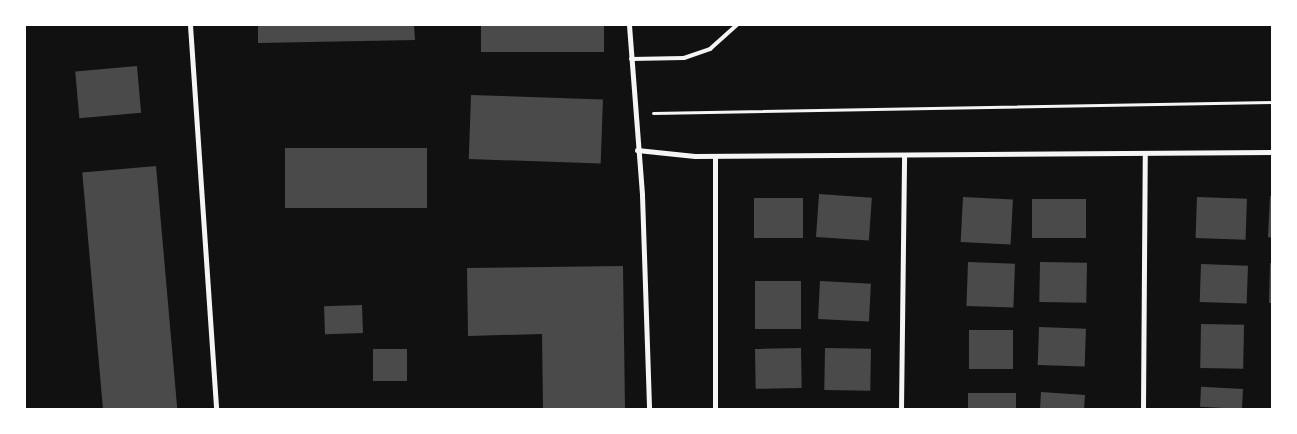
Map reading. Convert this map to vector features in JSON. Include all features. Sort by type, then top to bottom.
[{"type":"street","points":[[190,25],[216,409]]},
{"type":"street","points":[[629,25],[634,114],[642,195],[649,409]]},
{"type":"street","points":[[637,150],[715,156],[1272,152]]},
{"type":"street","points":[[1143,409],[1145,153]]},
{"type":"street","points":[[900,409],[904,155]]},
{"type":"street","points":[[715,156],[715,409]]},
{"type":"lane","points":[[631,59],[684,58],[710,49],[737,25]]},
{"type":"path","points":[[634,114],[1272,102]]},
{"type":"building","points":[[258,25],[414,25],[415,40],[258,43]]},
{"type":"building","points":[[481,25],[604,25],[604,52],[481,52]]},
{"type":"building","points":[[137,66],[141,113],[79,118],[75,71]]},
{"type":"building","points":[[471,95],[603,100],[601,164],[469,159]]},
{"type":"building","points":[[285,148],[427,148],[427,208],[285,208]]},
{"type":"building","points":[[156,166],[177,409],[103,409],[82,172]]},
{"type":"building","points":[[819,194],[872,198],[869,241],[816,237]]},
{"type":"building","points":[[1270,196],[1272,196],[1272,238],[1268,237]]},
{"type":"building","points":[[963,197],[1013,200],[1011,245],[961,242]]},
{"type":"building","points":[[1197,197],[1247,199],[1246,240],[1196,238]]},
{"type":"building","points":[[754,198],[803,198],[803,238],[754,238]]},
{"type":"building","points":[[1032,199],[1086,199],[1086,238],[1032,238]]},
{"type":"building","points":[[968,262],[1015,264],[1013,308],[966,306]]},
{"type":"building","points":[[1040,262],[1087,263],[1086,303],[1039,302]]},
{"type":"building","points":[[1270,263],[1272,263],[1272,303],[1269,303]]},
{"type":"building","points":[[1201,264],[1248,266],[1247,304],[1200,302]]},
{"type":"building","points":[[623,266],[625,409],[543,409],[542,334],[468,336],[467,268]]},
{"type":"building","points":[[755,281],[801,281],[801,329],[755,329]]},
{"type":"building","points":[[820,281],[871,284],[869,322],[818,319]]},
{"type":"building","points":[[362,305],[363,333],[325,334],[324,306]]},
{"type":"building","points":[[1201,324],[1244,325],[1243,369],[1200,368]]},
{"type":"building","points":[[1039,327],[1086,329],[1085,367],[1038,365]]},
{"type":"building","points":[[969,330],[1013,330],[1013,369],[969,369]]},
{"type":"building","points":[[801,348],[802,388],[756,389],[755,349]]},
{"type":"building","points":[[825,348],[871,349],[870,391],[824,390]]},
{"type":"building","points":[[373,349],[407,349],[407,381],[373,381]]},
{"type":"building","points":[[1201,387],[1243,389],[1242,409],[1200,407]]},
{"type":"building","points":[[1041,392],[1085,395],[1084,409],[1040,409]]},
{"type":"building","points":[[968,393],[1016,393],[1016,409],[968,409]]}]
